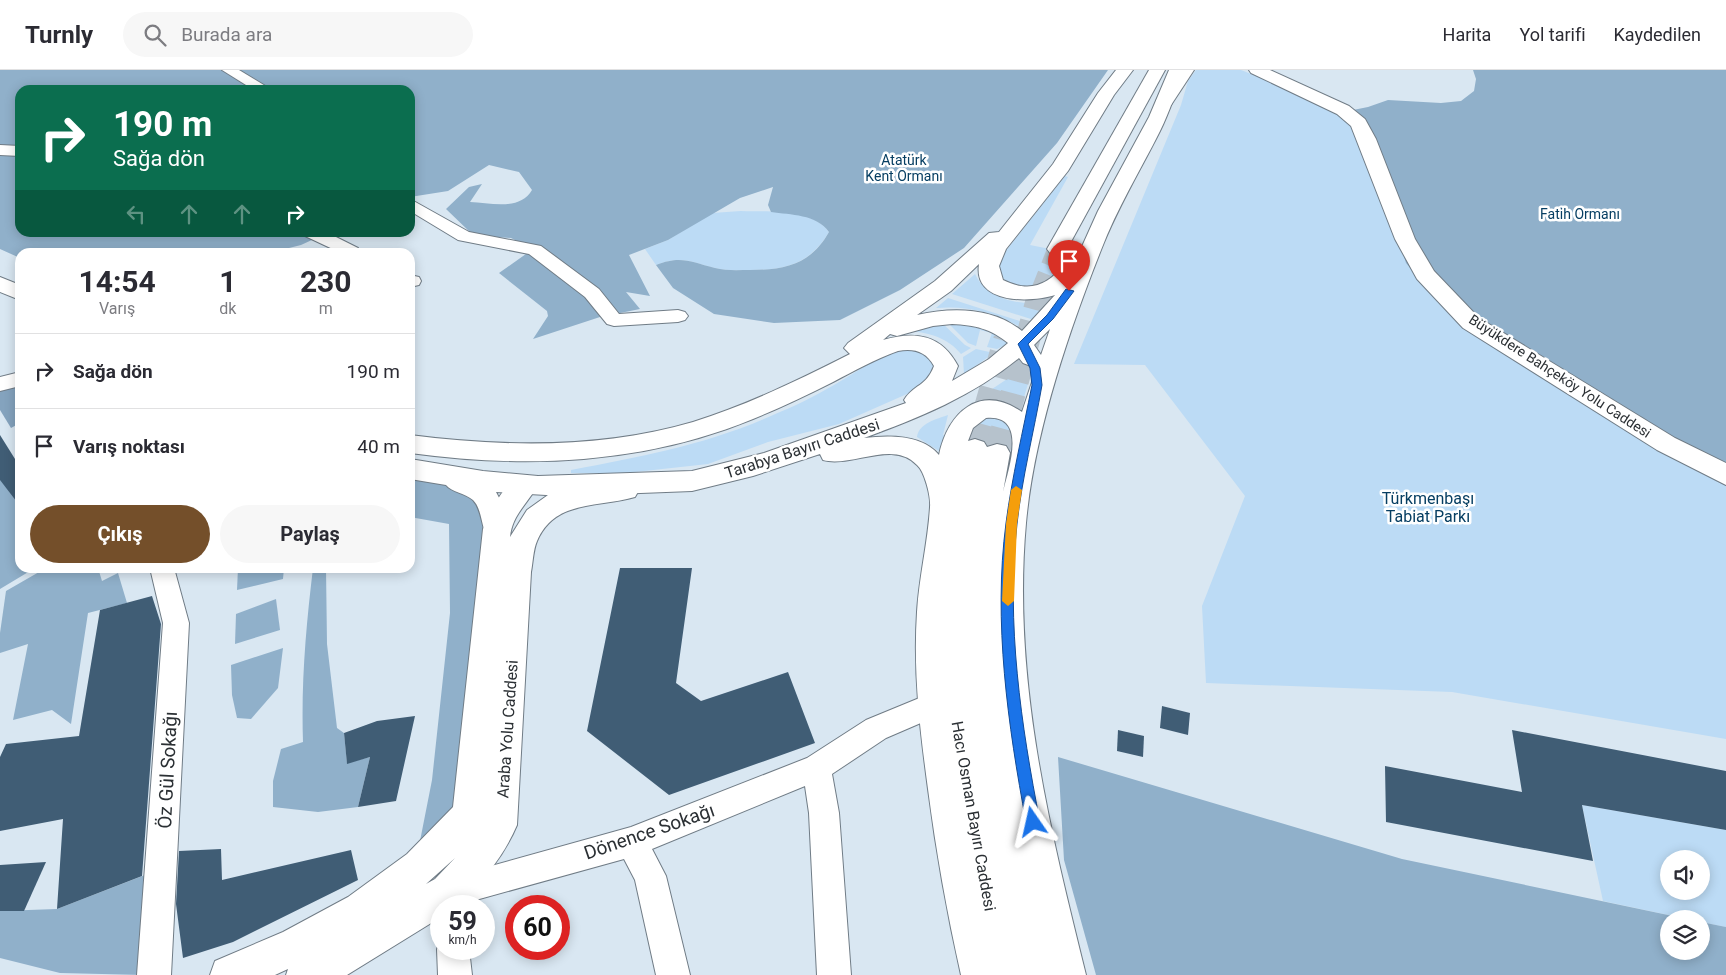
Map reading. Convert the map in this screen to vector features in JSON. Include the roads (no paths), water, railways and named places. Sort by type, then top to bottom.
[{"type":"main road","points":[[1091,247],[1075,262],[1067,278],[1050,290],[1028,295],[1004,290],[990,278],[989,262],[997,247],[1061,167],[1107,94],[1125,70]]},
{"type":"main road","points":[[1073,183],[1141,70]]},
{"type":"main road","points":[[1060,206],[1048,247],[1157,70]]},
{"type":"main road","points":[[1165,101],[1177,70]]},
{"type":"main road","points":[[1035,404],[1091,247],[1114,198],[1165,101],[1186,70]]},
{"type":"main road","name":"Büyükdere Bahçeköy Yolu Caddesi","points":[[1251,70],[1265,74],[1330,103],[1359,123],[1367,139],[1405,240],[1425,274],[1471,323],[1666,444],[1726,475]]},
{"type":"main road","points":[[799,388],[943,286],[1020,217]]},
{"type":"main road","points":[[0,269],[15,276]]},
{"type":"main road","name":"Tarabya Bayırı Caddesi","points":[[421,471],[525,485],[659,484],[692,481],[774,460],[927,406],[975,380],[1023,344],[1050,317],[1080,277]]},
{"type":"main road","points":[[0,284],[15,291]]},
{"type":"main road","points":[[851,352],[913,322],[945,316],[963,316],[989,322],[1006,330],[1023,344],[1035,368],[1037,385],[1035,404],[1011,524],[1008,604],[1010,654],[1020,754],[1046,888],[1067,975]]},
{"type":"main road","points":[[525,485],[565,463],[631,452],[734,417],[888,346],[909,342],[924,344],[942,356],[946,366],[944,375],[935,387],[912,402],[896,418]]},
{"type":"main road","points":[[980,975],[954,852],[934,704],[932,621],[938,538],[956,441],[963,421],[981,410],[1008,413],[1022,426],[1027,442]]},
{"type":"main road","points":[[415,445],[486,452],[532,453],[607,446],[676,436]]},
{"type":"main road","points":[[774,460],[874,447],[906,447],[922,454],[934,467],[943,505]]},
{"type":"main road","name":"Hacı Osman Bayırı Caddesi","points":[[1006,975],[992,921],[966,787],[957,722],[953,662],[957,561],[961,518],[986,450],[987,506],[982,562],[982,666],[991,763],[1017,887],[1039,975]]},
{"type":"main road","points":[[421,471],[465,483],[484,493],[490,502],[498,529]]},
{"type":"main road","name":"Araba Yolu Caddesi","points":[[452,895],[500,825],[508,729],[516,572],[522,541],[542,512],[558,502],[585,495],[659,484]]},
{"type":"main road","name":"Araba Yolu Caddesi","points":[[229,975],[342,923],[419,869],[449,841],[470,814],[498,529],[508,505],[525,485]]},
{"type":"main road","name":"Araba Yolu Caddesi","points":[[305,975],[333,962],[430,909]]},
{"type":"street","points":[[229,70],[256,85]]},
{"type":"street","points":[[0,150],[15,151]]},
{"type":"street","points":[[415,207],[464,236],[535,250],[592,293],[614,320],[678,316]]},
{"type":"street","points":[[321,237],[344,248]]},
{"type":"street","points":[[0,384],[15,380]]},
{"type":"street","name":"Öz Gül Sokağı","points":[[154,975],[176,623],[163,573]]},
{"type":"street","name":"Dönence Sokağı","points":[[462,895],[631,842],[817,768],[876,729],[934,704]]},
{"type":"street","points":[[817,768],[824,813],[834,975]]},
{"type":"street","points":[[631,842],[650,876],[674,975]]},
{"type":"street","points":[[454,960],[455,975]]},
{"type":"tunnel","points":[[1040,292],[1057,249]]},
{"type":"tunnel","points":[[997,453],[1041,290]]},
{"type":"tunnel","points":[[975,448],[1006,339]]},
{"type":"park label","name":"Atatürk Kent Ormanı","points":[[904,168]]},
{"type":"park label","name":"Fatih Ormanı","points":[[1580,214]]},
{"type":"park label","name":"Türkmenbaşı Tabiat Parkı","points":[[1428,507]]}]
